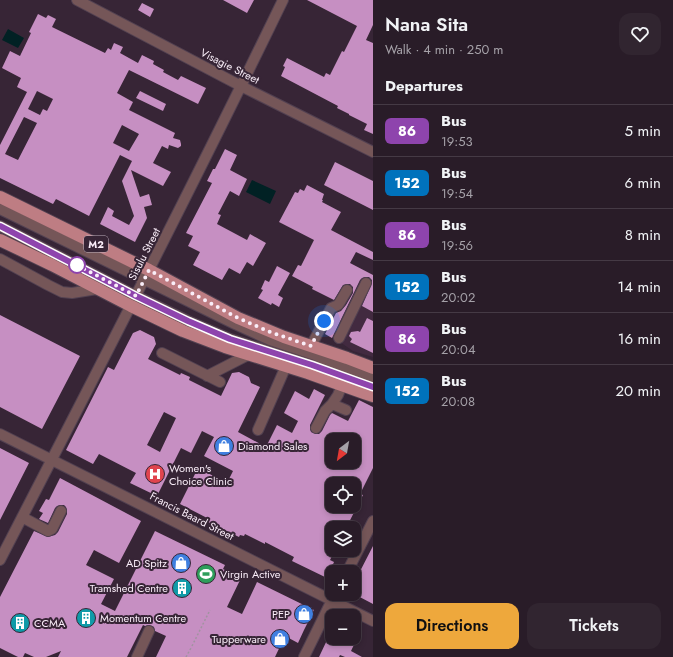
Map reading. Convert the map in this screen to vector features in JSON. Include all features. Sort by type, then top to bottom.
[{"type":"main road","name":"M2","points":[[0,197],[147,275],[238,318],[270,332],[373,368]]},
{"type":"main road","points":[[0,240],[97,289],[133,301],[183,331],[248,355],[286,366],[373,396]]},
{"type":"street","name":"Visagie Street","points":[[77,0],[241,86],[373,152]]},
{"type":"street","name":"Sisulu Street","points":[[1,556],[147,275],[283,0]]},
{"type":"street","points":[[0,209],[147,275],[234,324],[270,340],[315,355],[373,378]]},
{"type":"street","points":[[0,226],[133,301],[188,321],[230,339],[312,365],[373,387]]},
{"type":"street","points":[[0,258],[62,292],[72,293],[97,289]]},
{"type":"street","points":[[339,338],[366,283]]},
{"type":"street","points":[[311,346],[331,308],[340,302],[347,290]]},
{"type":"street","points":[[340,302],[354,308]]},
{"type":"street","points":[[162,353],[220,382]]},
{"type":"street","points":[[207,376],[248,355]]},
{"type":"street","points":[[258,430],[286,366]]},
{"type":"street","points":[[316,428],[325,411],[338,395],[342,385]]},
{"type":"street","points":[[332,404],[346,410]]},
{"type":"street","name":"Francis Baard Street","points":[[0,434],[325,593]]},
{"type":"street","points":[[22,517],[48,531],[52,529],[62,511]]},
{"type":"street","points":[[351,565],[373,521]]},
{"type":"street","points":[[304,657],[332,601]]},
{"type":"street","name":"Francis Baard Street","points":[[340,601],[373,621]]},
{"type":"street","points":[[138,657],[149,631]]},
{"type":"path","points":[[192,646],[210,610]]},
{"type":"path","points":[[186,657],[190,648]]},
{"type":"shaded area","points":[[8,29],[24,38],[18,48],[2,40]]},
{"type":"shaded area","points":[[252,180],[276,191],[270,204],[246,192]]},
{"type":"shaded area","points":[[373,275],[373,357],[353,351],[340,342]]},
{"type":"building","points":[[223,0],[254,0],[247,13]]},
{"type":"building","points":[[307,0],[373,0],[373,25],[366,40],[373,43],[373,134],[364,130],[367,124],[337,108],[338,106],[281,76],[285,67],[283,66],[287,58],[324,77],[326,73],[330,75],[357,26]]},
{"type":"building","points":[[142,3],[154,9],[150,17],[138,10]]},
{"type":"building","points":[[38,14],[46,18],[48,15],[56,19],[52,27],[105,53],[108,48],[111,50],[114,43],[123,47],[120,53],[138,63],[142,55],[154,61],[153,64],[164,70],[163,72],[178,80],[181,76],[206,88],[198,104],[129,70],[117,93],[133,102],[129,110],[175,133],[173,138],[180,140],[181,144],[178,148],[169,145],[168,149],[162,146],[153,163],[171,172],[163,186],[131,170],[140,197],[149,194],[152,205],[144,207],[147,218],[135,242],[100,224],[108,207],[114,211],[112,216],[129,225],[134,216],[122,181],[132,161],[120,155],[89,216],[56,199],[53,204],[0,178],[0,145],[27,92],[17,87],[21,78],[2,68],[10,51],[20,56],[31,33],[29,32]],"holes":[[[37,91],[53,99],[47,111],[43,109],[40,115],[28,109]],[[24,117],[37,123],[18,160],[5,154]],[[122,125],[139,134],[129,151],[113,143]]]},
{"type":"building","points":[[140,91],[166,104],[163,111],[136,98]]},
{"type":"building","points":[[225,149],[237,155],[230,170],[247,179],[239,196],[230,191],[218,214],[221,215],[217,224],[247,240],[250,234],[266,243],[253,266],[247,262],[240,274],[229,268],[222,280],[193,265],[200,252],[188,246],[193,236],[186,233],[212,183],[207,181]]},
{"type":"building","points":[[335,162],[373,181],[373,210],[324,185]]},
{"type":"building","points":[[307,185],[324,194],[322,202],[341,212],[331,230],[373,252],[373,260],[356,252],[350,263],[373,275],[373,312],[362,306],[372,283],[372,280],[369,277],[365,277],[360,280],[332,338],[325,334],[336,313],[341,311],[346,305],[353,293],[353,287],[350,284],[343,285],[334,300],[312,289],[313,287],[292,276],[298,265],[301,266],[314,240],[279,222],[295,192],[298,193],[300,189],[304,191]]},
{"type":"building","points":[[277,266],[290,273],[278,295],[283,298],[279,307],[272,303],[271,305],[258,298],[263,290],[261,289],[265,280],[269,282]]},
{"type":"building","points":[[0,315],[80,356],[42,429],[0,407]]},
{"type":"building","points":[[367,318],[373,321],[373,353],[350,342],[352,339],[349,336],[351,332],[360,332]]},
{"type":"building","points":[[140,330],[154,337],[156,344],[148,359],[180,375],[181,373],[190,377],[189,380],[221,396],[232,373],[239,372],[249,377],[251,383],[260,387],[238,432],[266,447],[277,425],[292,433],[298,421],[284,413],[295,391],[309,399],[314,389],[325,395],[310,425],[311,432],[316,434],[319,434],[322,431],[332,413],[348,421],[359,400],[373,407],[373,468],[361,492],[361,477],[325,477],[325,513],[354,513],[350,521],[325,521],[325,557],[332,557],[330,560],[334,562],[333,565],[325,565],[325,577],[292,561],[294,557],[265,542],[265,544],[245,534],[244,536],[240,535],[239,537],[208,522],[209,519],[180,504],[198,468],[227,483],[233,471],[204,456],[214,437],[202,431],[191,453],[181,448],[157,496],[130,483],[136,473],[99,454],[93,464],[66,450],[108,367],[114,370],[133,333]],"holes":[[[164,412],[176,418],[160,452],[147,445]]]},
{"type":"building","points":[[0,448],[29,463],[0,520]]},
{"type":"building","points":[[60,478],[141,521],[119,563],[94,550],[86,565],[114,579],[101,604],[115,611],[155,531],[225,565],[223,569],[241,578],[227,607],[242,614],[257,582],[314,610],[298,643],[285,636],[275,657],[156,657],[166,636],[155,631],[154,627],[143,625],[127,657],[58,657],[61,651],[46,657],[34,657],[25,653],[23,657],[18,657],[0,648],[0,597],[34,531],[48,537],[55,535],[67,514],[66,507],[64,505],[60,505],[55,508],[48,523],[39,519],[43,513],[39,511],[46,499],[49,500]]},
{"type":"building","points":[[373,546],[373,604],[361,598],[361,569]]},
{"type":"building","points":[[325,644],[354,645],[351,651],[362,657],[345,657],[340,655],[339,657],[319,657]]},
{"type":"bus line","name":"86","points":[[0,226],[188,321],[230,339],[312,365],[373,387]]},
{"type":"place","name":"Diamond Sales","points":[[224,446]]},
{"type":"place","name":"Women's Choice Clinic","points":[[155,474]]},
{"type":"place","name":"AD Spitz","points":[[181,563]]},
{"type":"place","name":"Virgin Active","points":[[206,574]]},
{"type":"place","name":"Tramshed Centre","points":[[182,588]]},
{"type":"place","name":"PEP","points":[[304,614]]},
{"type":"place","name":"Momentum Centre","points":[[86,618]]},
{"type":"place","name":"CCMA","points":[[20,623]]},
{"type":"place","name":"Tupperware","points":[[280,639]]},
{"type":"route","points":[[77,265],[71,262],[136,296],[149,270],[238,318],[270,332],[311,346],[324,321]]}]
